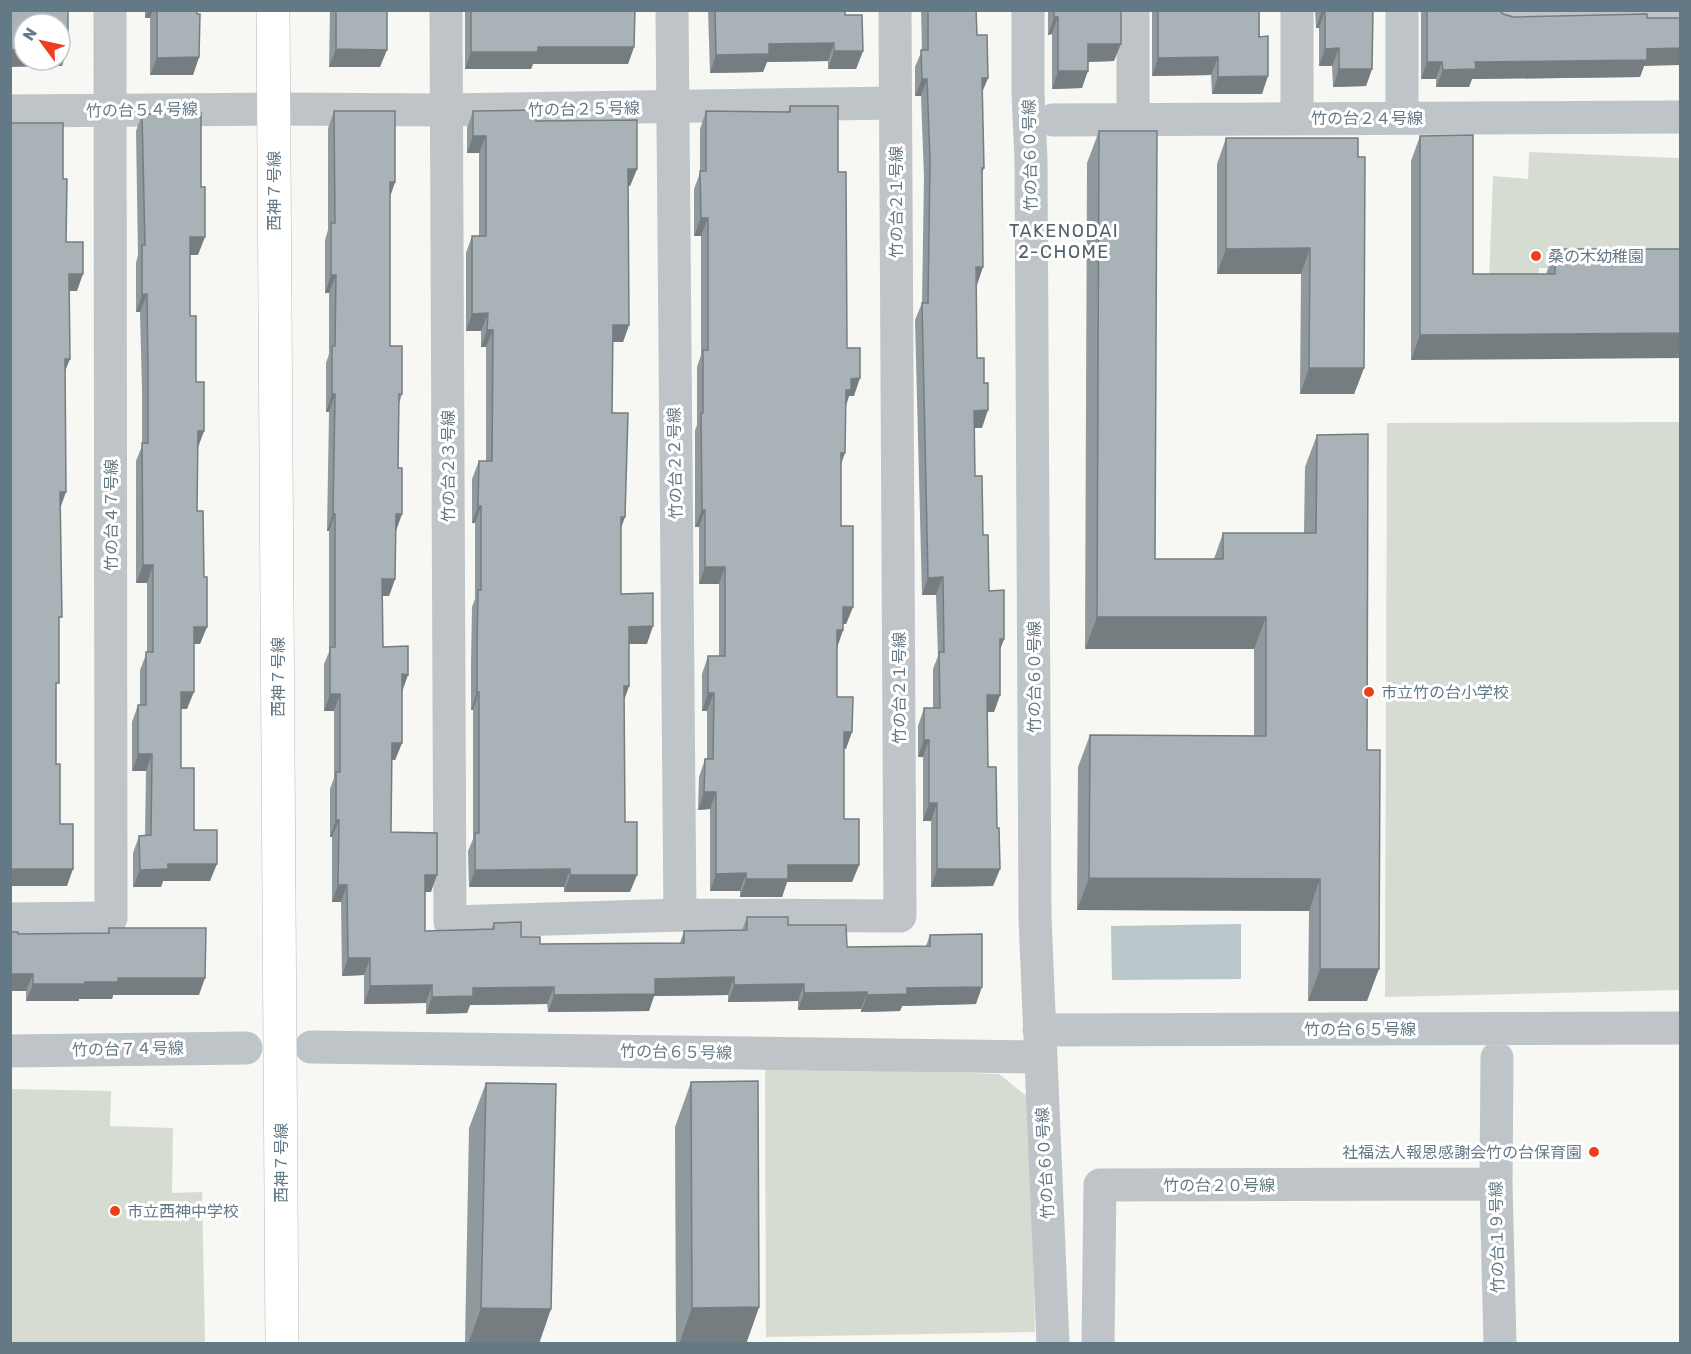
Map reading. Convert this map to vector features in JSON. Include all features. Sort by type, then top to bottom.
[{"type":"street","name":"竹の台４７号線","points":[[10,919],[111,918],[110,10]]},
{"type":"street","name":"西神７号線","points":[[273,10],[282,1344]]},
{"type":"street","name":"竹の台２３号線","points":[[446,10],[450,922]]},
{"type":"street","name":"竹の台２２号線","points":[[672,10],[671,108],[680,915]]},
{"type":"street","name":"竹の台２１号線","points":[[450,922],[680,915],[900,916],[895,10]]},
{"type":"street","name":"竹の台６０号線","points":[[1028,10],[1035,918],[1053,1344]]},
{"type":"street","points":[[1133,10],[1133,119]]},
{"type":"street","points":[[1297,10],[1297,118]]},
{"type":"street","points":[[1402,10],[1402,118]]},
{"type":"street","points":[[1506,10],[1506,15],[1680,12]]},
{"type":"street","name":"竹の台２５号線","points":[[273,109],[671,108],[896,103]]},
{"type":"street","name":"竹の台５４号線","points":[[10,111],[273,109]]},
{"type":"street","name":"竹の台２４号線","points":[[1053,120],[1680,117]]},
{"type":"street","name":"竹の台６５号線","points":[[311,1047],[1040,1044],[1680,1028]]},
{"type":"street","name":"竹の台７４号線","points":[[10,1051],[246,1048]]},
{"type":"street","name":"竹の台１９号線","points":[[1497,1058],[1496,1184],[1500,1344]]},
{"type":"street","name":"竹の台２０号線","points":[[1098,1344],[1100,1185],[1496,1184]]},
{"type":"shaded area","points":[[1529,152],[1679,158],[1680,270],[1539,268],[1538,283],[1489,281],[1493,176],[1528,179]]},
{"type":"shaded area","points":[[1680,422],[1680,990],[1385,997],[1387,423]]},
{"type":"shaded area","points":[[1241,924],[1241,979],[1112,980],[1111,926]]},
{"type":"shaded area","points":[[765,1067],[999,1074],[1029,1098],[1035,1332],[766,1337]]},
{"type":"shaded area","name":"市立西神中学校","points":[[11,1089],[111,1091],[110,1126],[173,1128],[172,1193],[202,1192],[205,1343],[11,1343]]},
{"type":"building","points":[[10,10],[68,10],[68,12],[12,12],[12,50],[10,50]]},
{"type":"building","points":[[157,10],[197,10],[197,14],[200,14],[199,57],[157,58]]},
{"type":"building","points":[[336,10],[387,10],[387,50],[336,49]]},
{"type":"building","points":[[471,10],[635,10],[634,47],[538,47],[538,52],[471,52]]},
{"type":"building","points":[[715,10],[845,10],[845,15],[862,15],[863,51],[834,51],[834,43],[769,44],[769,54],[716,55]]},
{"type":"building","points":[[928,10],[976,10],[977,35],[987,35],[988,78],[982,78],[983,267],[976,267],[977,358],[984,358],[984,383],[988,383],[988,410],[974,411],[975,476],[982,476],[983,535],[988,535],[989,591],[1004,590],[1004,639],[1000,639],[1000,695],[987,695],[988,767],[996,767],[1000,869],[937,869],[937,803],[929,803],[929,740],[924,740],[924,708],[940,708],[939,652],[944,652],[943,577],[928,578],[922,303],[928,303],[930,160],[927,79],[922,79],[921,50],[928,50]]},
{"type":"building","points":[[1054,10],[1121,10],[1121,44],[1088,44],[1088,71],[1058,71],[1058,17],[1054,17]]},
{"type":"building","points":[[1158,10],[1259,10],[1259,37],[1268,36],[1268,76],[1218,77],[1218,57],[1158,58]]},
{"type":"building","points":[[1325,10],[1373,10],[1372,69],[1339,69],[1339,48],[1325,49]]},
{"type":"building","points":[[1427,10],[1499,10],[1513,17],[1647,14],[1647,18],[1680,18],[1680,48],[1647,49],[1647,60],[1475,62],[1476,69],[1443,70],[1442,62],[1427,62]]},
{"type":"building","points":[[790,106],[838,106],[838,172],[846,172],[847,348],[860,348],[860,378],[851,379],[851,390],[846,390],[845,453],[841,453],[841,526],[853,526],[853,607],[843,607],[843,630],[837,630],[837,697],[853,697],[852,732],[844,732],[844,819],[859,819],[859,865],[788,865],[788,879],[746,879],[746,873],[716,874],[716,792],[704,792],[705,759],[713,759],[714,693],[708,693],[708,656],[725,656],[725,567],[705,567],[701,413],[703,413],[703,350],[708,350],[708,218],[701,218],[700,171],[706,171],[706,111],[790,112]]},
{"type":"building","points":[[536,110],[536,121],[637,120],[637,169],[628,169],[629,325],[613,325],[612,413],[628,413],[625,517],[621,517],[621,594],[653,593],[653,626],[629,627],[629,686],[624,686],[625,822],[637,822],[637,875],[570,875],[570,869],[475,870],[475,833],[479,833],[477,647],[478,590],[481,590],[481,506],[478,506],[479,461],[492,461],[493,330],[487,330],[488,313],[472,314],[472,236],[486,236],[486,136],[473,136],[473,111]]},
{"type":"building","points":[[334,111],[395,111],[395,182],[390,182],[390,346],[402,346],[398,468],[402,468],[402,514],[396,514],[395,579],[382,579],[383,647],[408,646],[408,675],[402,674],[402,743],[392,743],[391,832],[437,833],[437,875],[425,875],[425,931],[494,929],[494,923],[521,922],[521,937],[540,937],[540,944],[684,943],[684,931],[747,930],[747,917],[788,917],[788,925],[846,925],[847,947],[930,946],[930,935],[982,934],[982,987],[907,988],[907,994],[804,993],[804,984],[734,985],[734,977],[655,979],[655,994],[554,995],[554,987],[473,988],[473,996],[432,997],[432,985],[370,986],[370,958],[348,958],[347,885],[338,885],[339,820],[336,820],[336,772],[340,772],[340,694],[330,694],[330,647],[335,647],[335,514],[333,514],[335,394],[332,394],[332,346],[335,346],[336,275],[331,275],[331,223],[335,223]]},
{"type":"building","points":[[201,113],[201,187],[205,187],[205,237],[190,237],[190,316],[196,316],[196,382],[204,382],[204,431],[198,431],[197,511],[203,511],[207,627],[194,627],[194,692],[181,692],[181,768],[194,768],[194,830],[217,830],[217,864],[168,864],[168,869],[140,870],[139,836],[151,835],[152,754],[138,754],[138,705],[146,705],[146,652],[153,652],[153,565],[143,565],[142,443],[148,443],[148,372],[147,294],[142,295],[142,245],[145,245],[142,114]]},
{"type":"building","points":[[10,123],[63,123],[63,179],[67,179],[66,242],[83,242],[83,274],[69,274],[70,359],[65,359],[66,492],[60,492],[62,617],[59,617],[59,683],[56,683],[56,764],[60,764],[60,824],[73,824],[73,869],[10,869]]},
{"type":"building","points":[[1099,131],[1157,131],[1155,559],[1223,559],[1223,533],[1316,533],[1317,435],[1368,434],[1367,750],[1380,750],[1379,969],[1320,969],[1320,879],[1089,878],[1090,735],[1266,736],[1266,617],[1097,617]]},
{"type":"building","points":[[1473,135],[1473,274],[1555,274],[1555,249],[1680,249],[1680,333],[1420,335],[1420,136]]},
{"type":"building","points":[[1226,138],[1358,138],[1358,157],[1365,157],[1364,368],[1309,368],[1310,248],[1226,249]]},
{"type":"building","points":[[109,928],[206,928],[205,978],[118,978],[118,982],[33,984],[33,974],[10,974],[10,932],[18,932],[18,934],[109,933]]},
{"type":"building","points":[[758,1081],[759,1307],[692,1308],[691,1082]]},
{"type":"building","points":[[486,1083],[556,1084],[551,1309],[481,1308]]},
{"type":"place","name":"桑の木幼稚園","points":[[1536,256]]},
{"type":"place","name":"市立竹の台小学校","points":[[1369,692]]},
{"type":"place","name":"社福法人報恩感謝会竹の台保育園","points":[[1594,1152]]},
{"type":"place","name":"市立西神中学校","points":[[115,1211]]},
{"type":"district","name":"TAKENODAI 2-CHOME","points":[[1064,241]]}]
